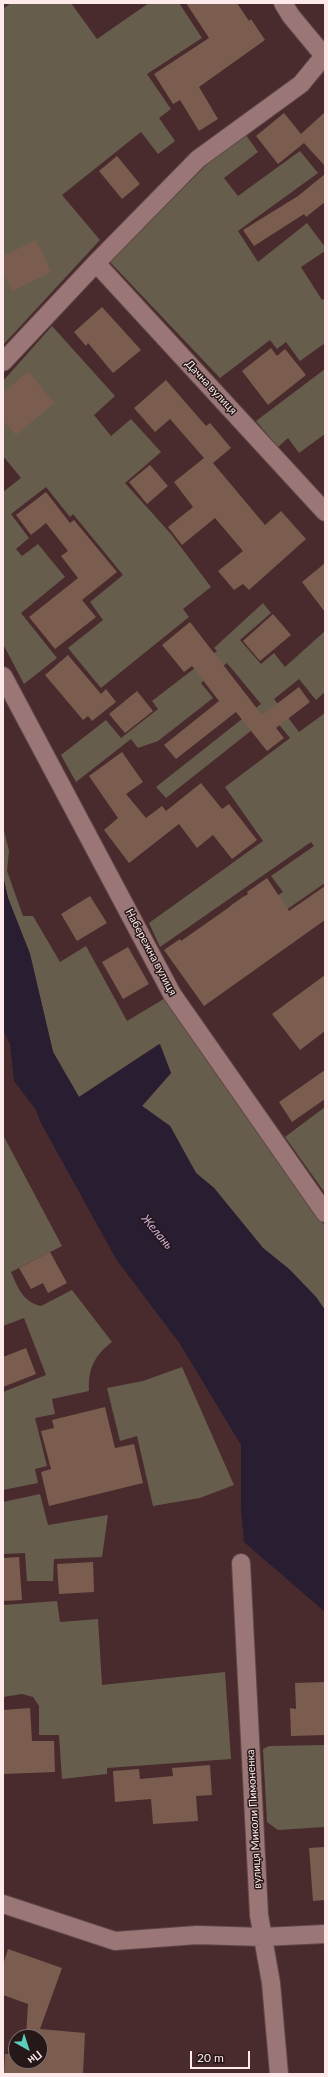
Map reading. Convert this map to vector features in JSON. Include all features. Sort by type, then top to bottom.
[{"type":"street","points":[[3,362],[96,263],[198,159],[301,84],[324,56],[291,16],[283,3]]},
{"type":"street","name":"Дачна вулиця","points":[[96,263],[325,512]]},
{"type":"street","name":"Набережна вулиця","points":[[3,676],[172,994],[325,1214]]},
{"type":"street","name":"вулиця Миколи Пимоненка","points":[[241,1563],[259,1915],[271,1983],[279,2074]]},
{"type":"street","points":[[3,1904],[115,1941],[197,1935],[263,1937],[325,1934]]},
{"type":"shaded area","points":[[11,3],[71,3],[97,39],[149,3],[179,3],[202,38],[147,74],[171,109],[159,118],[175,141],[158,154],[141,132],[62,195],[100,240],[3,345],[3,9]]},
{"type":"shaded area","points":[[246,135],[258,152],[224,178],[238,196],[300,151],[318,173],[238,231],[258,262],[307,223],[325,247],[325,251],[301,267],[322,300],[325,298],[325,343],[300,361],[286,342],[277,349],[270,340],[220,378],[110,262],[210,161]]},
{"type":"shaded area","points":[[52,326],[115,396],[94,415],[111,436],[131,419],[161,452],[125,483],[171,534],[211,587],[183,609],[189,617],[101,688],[68,648],[103,620],[90,602],[123,575],[73,514],[70,517],[46,487],[11,514],[29,538],[16,549],[22,556],[38,544],[65,577],[21,613],[57,658],[24,684],[3,644],[3,492],[21,478],[3,456],[3,381]]},
{"type":"shaded area","points":[[325,369],[325,434],[299,453],[288,438],[278,447],[256,421]]},
{"type":"shaded area","points":[[263,603],[271,613],[240,640],[261,664],[274,653],[285,667],[325,631],[325,692],[316,700],[299,679],[274,699],[299,732],[325,713],[325,883],[250,935],[230,906],[244,896],[255,910],[283,892],[271,876],[314,846],[311,842],[160,947],[149,923],[263,841],[225,787],[290,738],[271,715],[166,798],[156,787],[261,704],[227,663],[201,683],[213,698],[158,741],[138,748],[131,739],[76,782],[61,755],[106,720],[121,738],[158,709],[152,701],[217,651],[214,648]]},
{"type":"shaded area","points":[[3,827],[9,851],[7,871],[23,916],[33,916],[60,962],[86,946],[127,1021],[167,997],[325,1226],[325,1310],[316,1297],[289,1269],[263,1248],[214,1188],[196,1173],[170,1126],[142,1106],[171,1073],[159,1044],[79,1097],[53,1052],[30,954],[8,898],[3,876]]},
{"type":"shaded area","points":[[325,1107],[325,1193],[285,1137]]},
{"type":"shaded area","points":[[3,1135],[62,1246],[11,1272],[19,1289],[25,1298],[41,1306],[72,1290],[112,1342],[101,1352],[93,1364],[90,1376],[89,1391],[52,1399],[55,1414],[35,1418],[47,1466],[35,1469],[38,1483],[3,1490],[3,1392],[46,1375],[24,1318],[3,1326]]},
{"type":"shaded area","points":[[182,1367],[234,1485],[200,1498],[153,1506],[137,1436],[120,1441],[107,1388],[143,1381]]},
{"type":"shaded area","points":[[40,1494],[48,1525],[108,1515],[102,1557],[54,1559],[53,1581],[27,1581],[25,1553],[3,1554],[3,1502]]},
{"type":"shaded area","points":[[57,1601],[60,1622],[98,1619],[102,1685],[225,1672],[231,1759],[107,1768],[107,1774],[62,1779],[59,1735],[39,1735],[39,1706],[33,1697],[22,1694],[3,1697],[3,1605]]},
{"type":"shaded area","points":[[325,1745],[325,1827],[278,1830],[267,1822],[263,1749],[269,1746]]},
{"type":"water","name":"Желань","points":[[3,876],[8,898],[30,954],[53,1052],[79,1097],[160,1044],[171,1073],[142,1106],[170,1126],[196,1173],[214,1188],[263,1248],[289,1269],[316,1297],[325,1310],[325,1612],[244,1542],[241,1510],[241,1445],[180,1344],[116,1259],[41,1123],[36,1110],[14,1081],[10,1044],[3,1030]]},
{"type":"building","points":[[186,3],[237,3],[249,21],[251,19],[265,40],[199,87],[218,119],[199,131],[180,100],[173,104],[154,74],[209,38]]},
{"type":"building","points":[[325,112],[325,166],[304,143],[278,164],[256,136],[284,113],[301,134]]},
{"type":"building","points":[[117,156],[140,184],[122,199],[99,171]]},
{"type":"building","points":[[325,174],[325,202],[306,217],[304,214],[254,246],[243,230],[298,196]]},
{"type":"building","points":[[36,240],[51,272],[12,291],[3,273],[3,256]]},
{"type":"building","points":[[102,307],[141,350],[113,373],[88,343],[86,346],[74,332]]},
{"type":"building","points":[[271,348],[277,356],[285,349],[306,375],[268,405],[242,371]]},
{"type":"building","points":[[28,371],[54,403],[16,435],[3,420],[3,393]]},
{"type":"building","points":[[166,380],[206,426],[210,423],[231,448],[213,463],[265,525],[281,511],[306,539],[249,590],[243,584],[234,590],[218,571],[243,551],[215,518],[182,545],[168,527],[193,507],[174,482],[204,458],[170,419],[155,432],[134,408]]},
{"type":"building","points":[[150,465],[168,486],[147,504],[129,482]]},
{"type":"building","points":[[46,492],[70,523],[74,520],[117,572],[82,600],[96,617],[55,649],[29,617],[78,578],[61,556],[68,551],[46,523],[31,535],[16,515]]},
{"type":"building","points":[[325,563],[325,612],[302,582]]},
{"type":"building","points":[[273,614],[291,635],[260,661],[243,641]]},
{"type":"building","points":[[190,622],[262,715],[299,687],[310,702],[276,728],[284,738],[267,751],[236,712],[176,759],[164,745],[219,701],[192,666],[184,672],[162,645]]},
{"type":"building","points":[[68,655],[101,694],[106,689],[116,702],[92,721],[88,716],[83,720],[45,675]]},
{"type":"building","points":[[137,691],[153,711],[125,733],[109,714]]},
{"type":"building","points":[[122,752],[143,782],[126,794],[146,818],[162,806],[166,811],[201,783],[222,809],[229,804],[257,840],[232,859],[213,835],[197,848],[179,824],[129,863],[104,830],[118,818],[89,776]]},
{"type":"building","points":[[267,878],[289,911],[325,886],[325,920],[204,1006],[164,950],[180,939],[181,941],[248,894],[247,892]]},
{"type":"building","points":[[90,896],[107,923],[77,941],[61,914]]},
{"type":"building","points":[[128,947],[149,984],[123,999],[102,962]]},
{"type":"building","points":[[325,975],[325,1031],[300,1050],[272,1014]]},
{"type":"building","points":[[325,1070],[325,1099],[292,1122],[279,1102]]},
{"type":"building","points":[[50,1252],[67,1283],[48,1293],[43,1283],[31,1289],[19,1268]]},
{"type":"building","points":[[26,1348],[36,1374],[3,1387],[3,1357]]},
{"type":"building","points":[[105,1407],[115,1448],[134,1444],[143,1483],[49,1506],[41,1472],[51,1469],[41,1431],[54,1428],[52,1420]]},
{"type":"building","points":[[19,1557],[22,1600],[3,1601],[3,1558]]},
{"type":"building","points":[[93,1562],[94,1592],[59,1594],[57,1564]]},
{"type":"building","points":[[325,1682],[325,1735],[291,1736],[290,1708],[296,1709],[295,1683]]},
{"type":"building","points":[[30,1708],[32,1741],[54,1741],[55,1772],[3,1774],[3,1710]]},
{"type":"building","points":[[210,1765],[212,1795],[196,1796],[198,1821],[153,1824],[151,1799],[115,1802],[113,1771],[139,1769],[140,1779],[173,1776],[172,1768]]},
{"type":"building","points":[[325,1847],[325,1900],[313,1901],[309,1848]]},
{"type":"building","points":[[8,1949],[62,1968],[40,2029],[26,2029],[28,2004],[3,1995],[3,1965]]},
{"type":"building","points":[[48,2030],[85,2033],[83,2074],[4,2074],[5,2054],[8,2054],[8,2069],[48,2069]]}]
